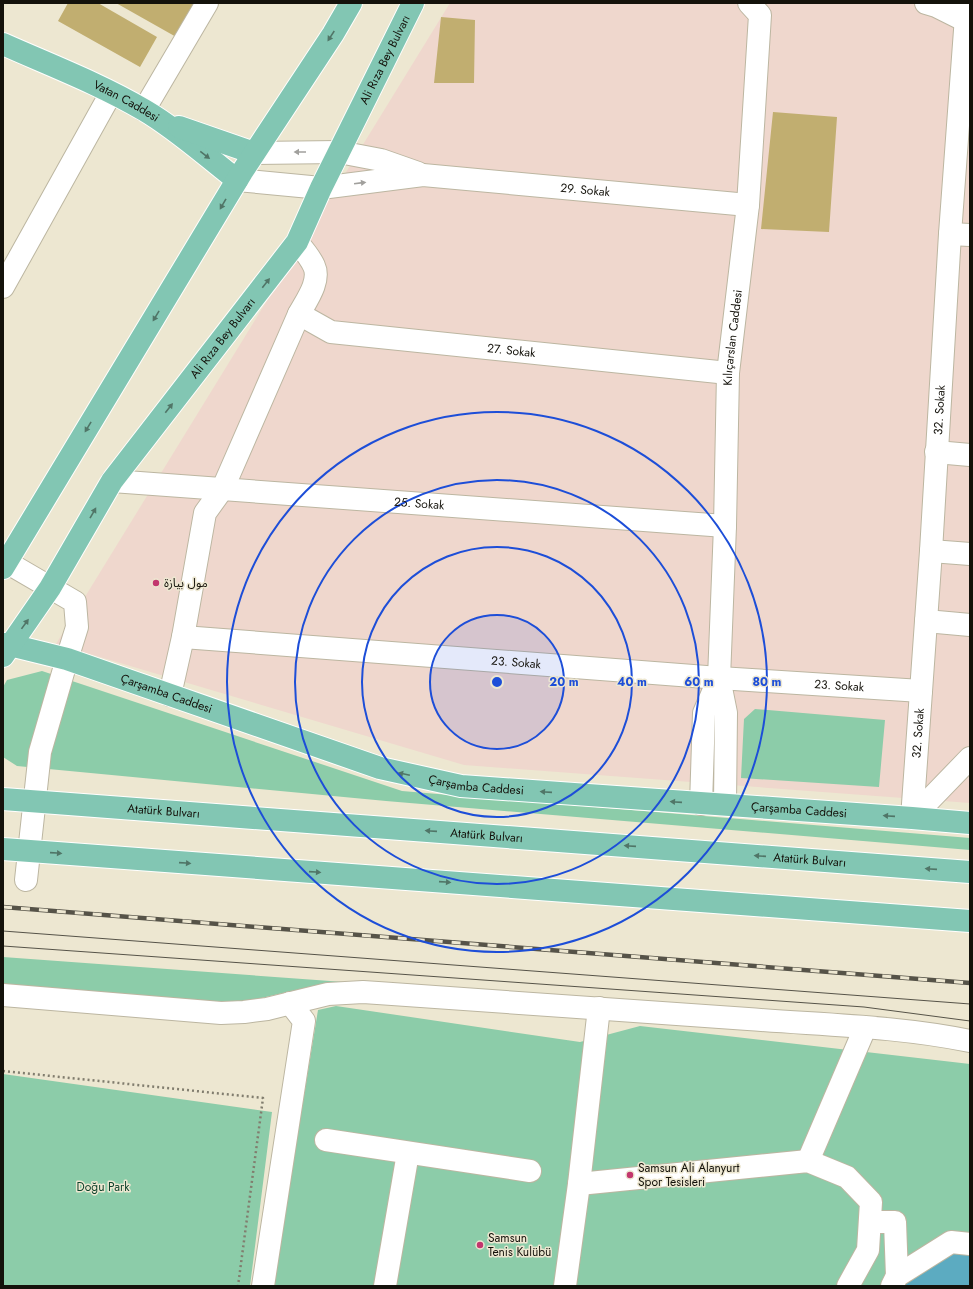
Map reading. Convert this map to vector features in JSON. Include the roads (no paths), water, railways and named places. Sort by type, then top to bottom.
[{"type":"main road","points":[[4,563],[237,180],[352,3]]},
{"type":"main road","name":"Ali Rıza Bey Bulvarı","points":[[5,648],[50,588],[112,481],[297,242],[321,188],[413,3]]},
{"type":"main road","name":"Vatan Caddesi","points":[[3,44],[111,92],[144,110],[163,122],[237,180]]},
{"type":"main road","points":[[163,122],[254,153]]},
{"type":"main road","name":"Çarşamba Caddesi","points":[[5,648],[67,659],[380,768],[461,786],[970,823]]},
{"type":"main road","points":[[3,782],[18,800]]},
{"type":"main road","name":"Atatürk Bulvarı","points":[[18,800],[970,872]]},
{"type":"main road","points":[[3,849],[970,921]]},
{"type":"street","points":[[144,110],[207,3]]},
{"type":"street","points":[[926,3],[968,15]]},
{"type":"street","name":"Kılıçarslan Caddesi","points":[[724,804],[726,713],[719,678],[725,526],[728,373],[748,204],[760,7]]},
{"type":"street","name":"32. Sokak","points":[[912,818],[931,551],[936,452],[960,235],[968,15]]},
{"type":"street","points":[[3,287],[111,92]]},
{"type":"street","points":[[254,153],[339,152],[381,160],[423,175]]},
{"type":"street","points":[[237,180],[321,188],[423,175]]},
{"type":"street","name":"29. Sokak","points":[[423,175],[748,204]]},
{"type":"street","points":[[170,695],[183,637],[205,513],[223,488],[299,314],[311,291],[315,278],[314,266],[297,242]]},
{"type":"street","name":"27. Sokak","points":[[299,314],[332,332],[728,373]]},
{"type":"street","points":[[936,452],[970,455]]},
{"type":"street","name":"25. Sokak","points":[[112,481],[725,526]]},
{"type":"street","points":[[931,551],[970,554]]},
{"type":"street","points":[[4,563],[75,602],[77,627],[40,752],[18,800],[29,851],[26,880]]},
{"type":"street","points":[[926,621],[970,625]]},
{"type":"street","name":"23. Sokak","points":[[183,637],[719,678],[921,691]]},
{"type":"street","name":"Kılıçarslan Caddesi","points":[[701,804],[704,713],[719,678]]},
{"type":"street","points":[[912,818],[970,758]]},
{"type":"street","points":[[3,995],[221,1013],[267,1009],[328,994],[363,992],[865,1028],[937,1034],[970,1041]]},
{"type":"street","points":[[263,1286],[304,1021],[290,1003]]},
{"type":"street","points":[[565,1286],[579,1184],[599,1008]]},
{"type":"street","points":[[808,1161],[865,1028]]},
{"type":"street","points":[[326,1140],[530,1171]]},
{"type":"street","points":[[385,1286],[408,1153]]},
{"type":"street","points":[[579,1184],[808,1161],[847,1177],[871,1202],[868,1250],[848,1286]]},
{"type":"street","points":[[870,1222],[895,1222],[894,1281]]},
{"type":"street","points":[[894,1281],[951,1242],[970,1244]]},
{"type":"water","points":[[970,1249],[970,1286],[901,1286],[930,1259]]},
{"type":"tram line","points":[[3,931],[970,1004]]},
{"type":"tram line","points":[[3,946],[864,1007],[970,1021]]},
{"type":"railway","points":[[3,907],[970,983]]},
{"type":"place","name":"مول بيازة","points":[[156,583]]},
{"type":"place","name":"Samsun Ali Alanyurt Spor Tesisleri","points":[[630,1175]]},
{"type":"place","name":"Samsun Tenis Kulübü","points":[[480,1245]]},
{"type":"park label","name":"Doğu Park","points":[[103,1187]]}]
